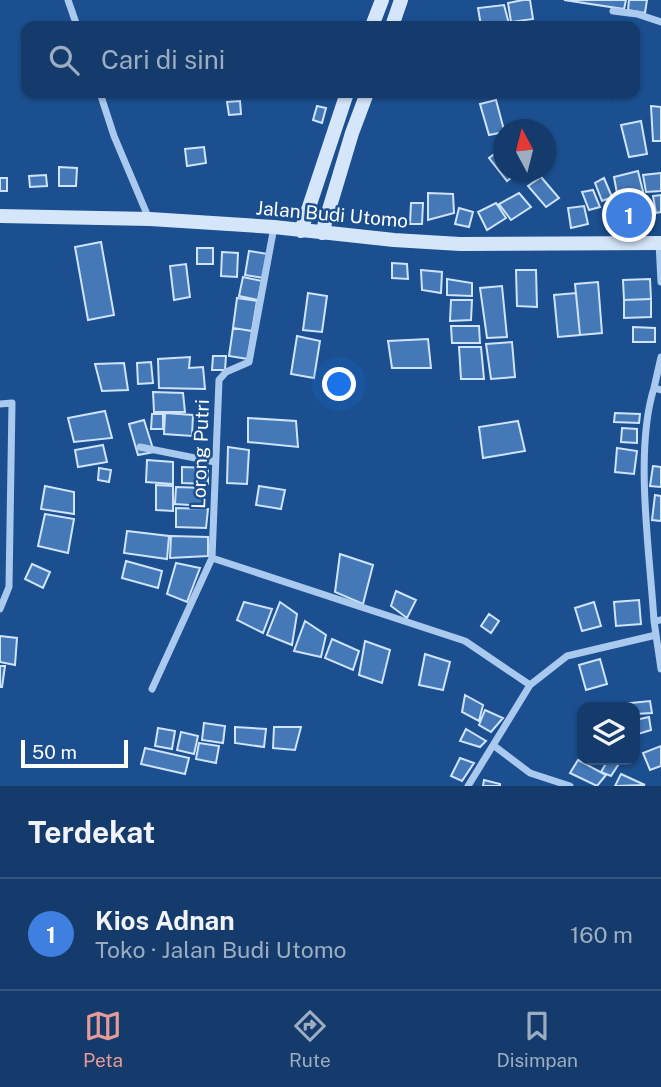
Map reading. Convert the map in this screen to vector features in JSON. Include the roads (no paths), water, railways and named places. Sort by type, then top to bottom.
[{"type":"main road","points":[[374,21],[382,0]]},
{"type":"main road","points":[[394,21],[401,0]]},
{"type":"main road","points":[[302,231],[345,98]]},
{"type":"main road","points":[[323,233],[352,133],[365,98]]},
{"type":"main road","name":"Jalan Budi Utomo","points":[[0,216],[150,219],[460,244],[660,243]]},
{"type":"street","points":[[68,0],[75,21]]},
{"type":"street","points":[[613,11],[637,14],[661,22]]},
{"type":"street","points":[[102,98],[114,136],[150,219]]},
{"type":"street","name":"Lorong Putri","points":[[152,689],[212,558],[219,380],[226,372],[249,362],[274,227]]},
{"type":"street","points":[[660,243],[661,282]]},
{"type":"street","points":[[661,357],[657,389],[648,412],[646,470],[658,620],[656,635],[661,669]]},
{"type":"street","points":[[0,404],[12,403],[9,587],[0,609]]},
{"type":"street","points":[[140,447],[215,462]]},
{"type":"street","points":[[212,558],[465,641],[530,685]]},
{"type":"street","points":[[468,786],[530,685],[567,656],[656,635]]},
{"type":"street","points":[[493,745],[530,773],[570,786]]},
{"type":"place","name":"Kios Adnan","points":[[629,215]]}]
